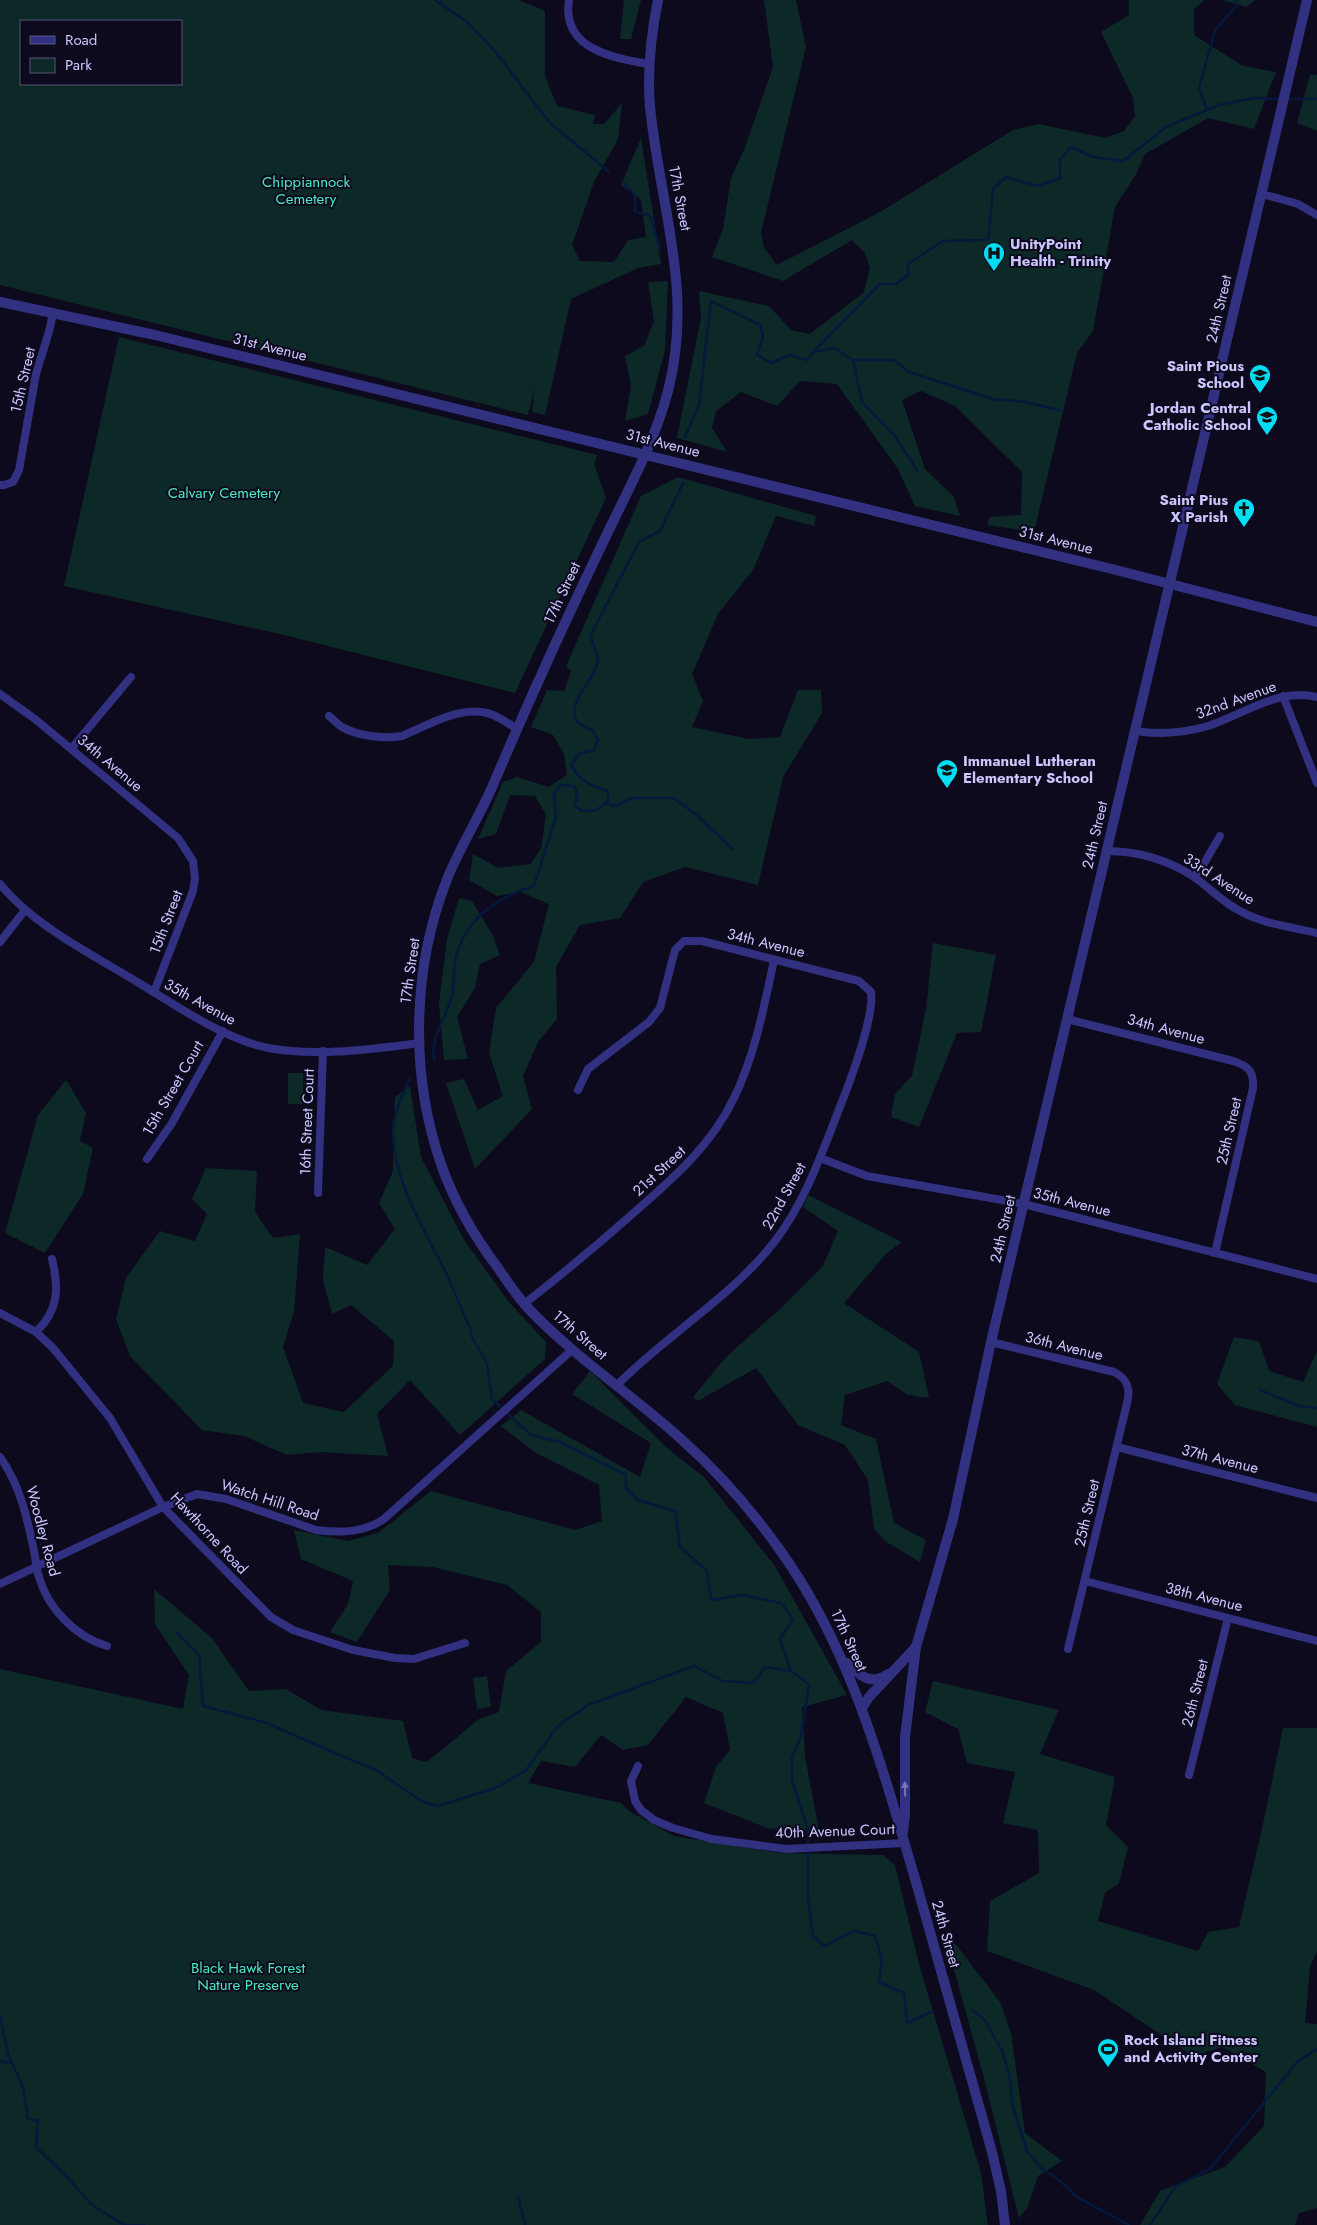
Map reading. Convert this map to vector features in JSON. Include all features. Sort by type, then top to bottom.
[{"type":"street","points":[[569,0],[568,12],[574,29],[581,41],[588,47],[613,57],[650,64]]},
{"type":"street","name":"17th Street","points":[[658,0],[650,64],[650,102],[661,184],[674,246],[679,314],[671,379],[661,414],[646,454],[552,650],[480,817],[451,869],[442,891],[426,955],[422,987],[420,1043],[423,1090],[441,1165],[470,1229],[524,1304],[616,1386],[682,1439],[750,1509],[803,1584],[830,1632],[862,1708],[903,1840]]},
{"type":"street","name":"24th Street","points":[[1005,2225],[1001,2191],[992,2152],[903,1840],[905,1815],[905,1737],[916,1646],[953,1519],[991,1342],[1307,0]]},
{"type":"street","points":[[1262,194],[1298,204],[1317,215]]},
{"type":"street","name":"31st Avenue","points":[[0,302],[155,334],[646,454],[1317,622]]},
{"type":"street","name":"15th Street","points":[[0,484],[4,485],[13,482],[19,470],[36,374],[53,312]]},
{"type":"street","points":[[71,749],[131,677]]},
{"type":"street","name":"34th Avenue","points":[[0,694],[35,719],[178,838],[192,862]]},
{"type":"street","name":"32nd Avenue","points":[[1135,731],[1162,734],[1192,730],[1222,721],[1283,696],[1301,694],[1317,697]]},
{"type":"street","points":[[1283,696],[1317,783]]},
{"type":"street","points":[[329,716],[342,727],[352,731],[393,738],[467,712],[493,715],[517,728]]},
{"type":"street","points":[[1194,877],[1220,836]]},
{"type":"street","name":"33rd Avenue","points":[[1107,851],[1134,853],[1156,859],[1194,877],[1231,907],[1242,913],[1258,919],[1317,933]]},
{"type":"street","name":"15th Street","points":[[154,992],[193,891],[195,879],[192,862]]},
{"type":"street","name":"35th Avenue","points":[[0,884],[25,910],[69,941],[154,992],[244,1041],[268,1048],[299,1052],[420,1043]]},
{"type":"street","points":[[0,942],[25,910]]},
{"type":"street","name":"34th Avenue","points":[[578,1090],[588,1069],[649,1022],[660,1008],[675,950],[684,941],[702,941],[859,981],[868,988]]},
{"type":"street","name":"21st Street","points":[[524,1304],[570,1268],[670,1182],[691,1162],[707,1141],[733,1100],[743,1080],[758,1030],[774,960]]},
{"type":"street","name":"22nd Street","points":[[616,1386],[637,1364],[740,1279],[758,1261],[786,1226],[820,1158],[858,1054],[871,1008],[872,1000],[868,988]]},
{"type":"street","name":"34th Avenue","points":[[1068,1019],[1233,1061],[1247,1067],[1253,1074]]},
{"type":"street","name":"15th Street Court","points":[[147,1159],[172,1123],[223,1031]]},
{"type":"street","name":"16th Street Court","points":[[318,1193],[323,1051]]},
{"type":"street","name":"25th Street","points":[[1215,1253],[1253,1088],[1253,1074]]},
{"type":"street","name":"35th Avenue","points":[[820,1158],[867,1176],[1024,1204],[1317,1279]]},
{"type":"street","points":[[36,1332],[48,1320],[53,1307],[58,1281],[52,1259]]},
{"type":"street","name":"Hawthorne Road","points":[[0,1313],[36,1332],[53,1348],[110,1418],[163,1507],[271,1617],[293,1630],[353,1650],[395,1658],[414,1659],[465,1643]]},
{"type":"street","name":"36th Avenue","points":[[991,1342],[1114,1372],[1127,1383]]},
{"type":"street","name":"Watch Hill Road","points":[[0,1584],[163,1507],[191,1496],[207,1494],[226,1499],[316,1530],[330,1532],[364,1530],[384,1519],[574,1349]]},
{"type":"street","name":"25th Street","points":[[1068,1649],[1117,1447],[1129,1392],[1127,1383]]},
{"type":"street","name":"37th Avenue","points":[[1117,1447],[1317,1498]]},
{"type":"street","name":"Woodley Road","points":[[0,1457],[15,1480],[21,1496],[39,1578],[56,1611],[87,1639],[107,1646]]},
{"type":"street","name":"38th Avenue","points":[[1085,1581],[1317,1641]]},
{"type":"street","name":"26th Street","points":[[1189,1776],[1228,1618]]},
{"type":"street","name":"24th Street","points":[[862,1708],[869,1697],[916,1646]]},
{"type":"street","name":"24th Street","points":[[841,1656],[859,1675],[869,1680],[883,1677],[897,1668]]},
{"type":"street","name":"40th Avenue Court","points":[[638,1766],[631,1781],[635,1801],[641,1810],[654,1820],[672,1828],[712,1839],[786,1849],[833,1847],[903,1840]]},
{"type":"green space","name":"Chippiannock Cemetery","points":[[0,0],[519,0],[545,11],[545,76],[557,106],[595,115],[593,124],[604,124],[622,103],[618,139],[594,182],[572,245],[580,261],[614,262],[628,240],[646,237],[641,200],[621,185],[641,138],[661,264],[638,268],[571,299],[545,415],[532,412],[535,387],[528,415],[0,285]]},
{"type":"green space","points":[[624,0],[641,0],[631,39],[620,39]]},
{"type":"green space","points":[[764,0],[796,0],[806,47],[761,233],[764,248],[777,265],[880,212],[1013,130],[1039,124],[1105,138],[1124,131],[1135,116],[1133,98],[1101,32],[1129,15],[1129,0],[1204,0],[1194,9],[1194,35],[1243,66],[1276,72],[1254,129],[1208,118],[1145,154],[1135,176],[1115,207],[1093,331],[1077,353],[1034,532],[987,525],[990,517],[1021,515],[1022,472],[955,406],[921,391],[902,400],[925,469],[954,497],[960,516],[915,506],[898,469],[837,384],[800,381],[777,406],[741,392],[716,411],[712,428],[727,452],[677,438],[701,318],[699,291],[769,306],[791,330],[810,334],[864,292],[870,268],[865,253],[852,240],[783,281],[712,257],[723,229],[731,178],[744,150],[773,67]]},
{"type":"green space","points":[[1223,0],[1255,0],[1246,7]]},
{"type":"green space","points":[[1310,75],[1317,75],[1317,131],[1297,123]]},
{"type":"green space","points":[[668,281],[665,350],[648,414],[625,421],[631,386],[625,356],[644,346],[654,321],[648,282]]},
{"type":"green space","name":"Calvary Cemetery","points":[[119,337],[597,455],[594,464],[606,498],[515,693],[280,634],[64,586]]},
{"type":"green space","points":[[678,477],[816,516],[814,526],[776,516],[753,570],[718,614],[692,674],[703,701],[692,727],[749,739],[780,737],[798,690],[821,690],[822,713],[783,777],[758,885],[685,867],[643,882],[620,918],[580,925],[556,967],[557,1019],[538,1042],[523,1076],[532,1109],[475,1169],[446,1083],[464,1079],[478,1110],[503,1096],[489,1053],[496,1008],[534,962],[549,904],[521,892],[497,896],[469,880],[473,854],[498,868],[531,864],[541,848],[546,815],[535,796],[510,795],[496,834],[478,839],[503,782],[517,777],[549,787],[567,775],[564,754],[553,735],[531,727],[547,690],[564,691],[571,671],[566,666],[641,496]]},
{"type":"green space","points":[[459,898],[472,901],[492,934],[500,955],[480,964],[475,988],[457,1017],[468,1059],[444,1060],[439,1003],[447,939]]},
{"type":"green space","points":[[933,943],[996,955],[981,1032],[957,1033],[919,1127],[891,1117],[895,1094],[912,1076],[926,1009]]},
{"type":"green space","points":[[288,1073],[303,1073],[303,1104],[288,1104]]},
{"type":"green space","points":[[66,1080],[86,1113],[80,1141],[93,1148],[83,1194],[45,1253],[5,1233],[38,1115]]},
{"type":"green space","points":[[410,1086],[421,1157],[463,1238],[508,1301],[546,1342],[545,1359],[460,1435],[410,1380],[377,1414],[388,1456],[320,1452],[287,1455],[244,1436],[202,1430],[130,1356],[116,1319],[126,1278],[160,1231],[195,1241],[207,1214],[192,1199],[206,1168],[257,1171],[255,1212],[273,1238],[300,1234],[294,1312],[283,1347],[303,1403],[344,1412],[393,1366],[394,1341],[351,1305],[332,1314],[323,1280],[325,1247],[367,1265],[395,1229],[379,1203],[393,1171],[395,1097]]},
{"type":"green space","points":[[808,1195],[902,1242],[887,1253],[844,1303],[919,1352],[929,1398],[908,1395],[887,1381],[845,1395],[841,1425],[876,1439],[894,1523],[926,1540],[920,1562],[885,1541],[874,1529],[868,1480],[845,1445],[798,1425],[756,1368],[698,1401],[693,1397],[726,1357],[780,1309],[823,1266],[838,1231],[803,1207]]},
{"type":"green space","points":[[1234,1337],[1259,1341],[1269,1371],[1303,1382],[1317,1351],[1317,1427],[1235,1405],[1217,1384]]},
{"type":"green space","name":"Black Hawk Forest Nature Preserve","points":[[590,1371],[667,1448],[704,1477],[775,1566],[847,1695],[802,1707],[805,1756],[819,1831],[767,1828],[704,1803],[716,1767],[730,1750],[723,1713],[686,1697],[648,1745],[623,1750],[601,1735],[575,1767],[541,1761],[528,1783],[621,1803],[629,1811],[674,1836],[779,1853],[883,1855],[895,1865],[919,1964],[981,2173],[988,2225],[0,2225],[0,1669],[183,1709],[189,1675],[155,1624],[154,1589],[212,1638],[249,1691],[286,1689],[321,1710],[403,1721],[412,1758],[427,1762],[479,1719],[499,1712],[506,1671],[541,1642],[541,1612],[507,1585],[433,1567],[388,1565],[390,1590],[357,1642],[330,1632],[348,1604],[353,1581],[301,1559],[294,1530],[348,1541],[378,1533],[431,1491],[575,1530],[602,1521],[599,1485],[536,1453],[501,1426],[521,1410],[640,1477],[651,1443],[572,1394]]},
{"type":"green space","points":[[487,1676],[491,1707],[477,1709],[473,1678]]},
{"type":"green space","points":[[933,1681],[1059,1710],[1040,1754],[1115,1777],[1106,1825],[1128,1847],[1119,1883],[1105,1893],[1098,1921],[1198,1951],[1208,1932],[1239,1927],[1283,1728],[1317,1728],[1317,1951],[1310,1967],[1305,2023],[1317,2024],[1317,2208],[1299,2213],[1295,2225],[1140,2225],[1160,2191],[1225,2167],[1264,2126],[1266,2072],[1223,2047],[1193,2056],[1094,1990],[987,1951],[990,1901],[1039,1873],[1038,1830],[1003,1823],[1015,1772],[967,1763],[958,1729],[925,1712]]},
{"type":"green space","points":[[954,1942],[1000,2002],[1011,2033],[1025,2133],[1062,2161],[1038,2176],[1027,2208],[1019,2218],[985,2082],[947,1944]]},
{"type":"waterway","points":[[435,0],[466,21],[495,51],[549,122],[609,172]]},
{"type":"waterway","points":[[1207,110],[1199,88],[1215,30],[1237,5],[1236,0]]},
{"type":"waterway","points":[[685,437],[699,405],[711,301],[760,325],[763,336],[757,355],[771,363],[789,355],[808,360],[813,352],[880,284],[896,284],[908,275],[908,264],[943,241],[988,240],[993,189],[1006,177],[1038,186],[1060,178],[1060,160],[1071,147],[1093,157],[1123,161],[1166,127],[1219,105],[1254,98],[1281,99]]},
{"type":"waterway","points":[[1286,99],[1317,99]]},
{"type":"waterway","points":[[622,181],[635,196],[635,212],[650,215],[660,249]]},
{"type":"waterway","points":[[814,352],[834,348],[853,360],[862,402],[894,435],[917,470]]},
{"type":"waterway","points":[[853,360],[894,360],[909,372],[992,399],[1025,402],[1059,410]]},
{"type":"waterway","points":[[434,1060],[434,1043],[452,995],[455,961],[459,946],[474,922],[484,912],[507,897],[534,886],[556,817],[554,795],[560,785],[574,786],[577,793],[575,806],[582,811],[597,810],[609,800],[607,791],[581,778],[577,775],[571,764],[581,753],[594,750],[598,740],[593,730],[580,724],[575,717],[578,698],[596,668],[598,659],[590,636],[639,542],[660,531],[683,483]]},
{"type":"waterway","points":[[605,803],[615,806],[632,798],[673,798],[693,812],[733,849]]},
{"type":"waterway","points":[[410,1078],[398,1107],[393,1129],[395,1154],[399,1171],[412,1206],[448,1278],[470,1327],[471,1335],[487,1364],[492,1399],[531,1435],[560,1442],[626,1475],[626,1488],[638,1500],[675,1511],[680,1547],[707,1571],[711,1600],[742,1595],[781,1603],[793,1619],[780,1639],[791,1671],[809,1684],[800,1740],[792,1757],[792,1780],[808,1830],[808,1894],[813,1937],[825,1946],[854,1931],[875,1936],[882,1959],[879,1982],[904,1993],[907,2023],[931,2012]]},
{"type":"waterway","points":[[1260,1390],[1299,1406],[1317,1408]]},
{"type":"waterway","points":[[177,1633],[199,1655],[203,1706],[267,1723],[376,1770],[423,1802],[438,1806],[498,1787],[526,1770],[558,1726],[588,1705],[694,1666],[723,1681],[753,1683],[765,1667],[791,1671]]},
{"type":"waterway","points":[[972,2010],[985,2020],[1002,2051],[1010,2078],[1013,2107],[1027,2151],[1040,2167],[1059,2180],[1077,2197],[1129,2225]]},
{"type":"waterway","points":[[0,2015],[8,2054],[23,2087],[28,2119],[38,2121],[36,2147],[92,2205],[124,2225],[144,2225]]},
{"type":"waterway","points":[[1150,2225],[1176,2186],[1210,2169],[1297,2062],[1317,2049]]},
{"type":"waterway","points":[[0,2061],[11,2063]]},
{"type":"waterway","points":[[518,2196],[525,2225]]},
{"type":"place","name":"UnityPoint Health - Trinity","points":[[994,272]]},
{"type":"place","name":"Saint Pious School","points":[[1260,394]]},
{"type":"place","name":"Jordan Central Catholic School","points":[[1267,436]]},
{"type":"place","name":"Saint Pius X Parish","points":[[1244,528]]},
{"type":"place","name":"Immanuel Lutheran Elementary School","points":[[947,789]]},
{"type":"place","name":"Rock Island Fitness and Activity Center","points":[[1108,2068]]}]
